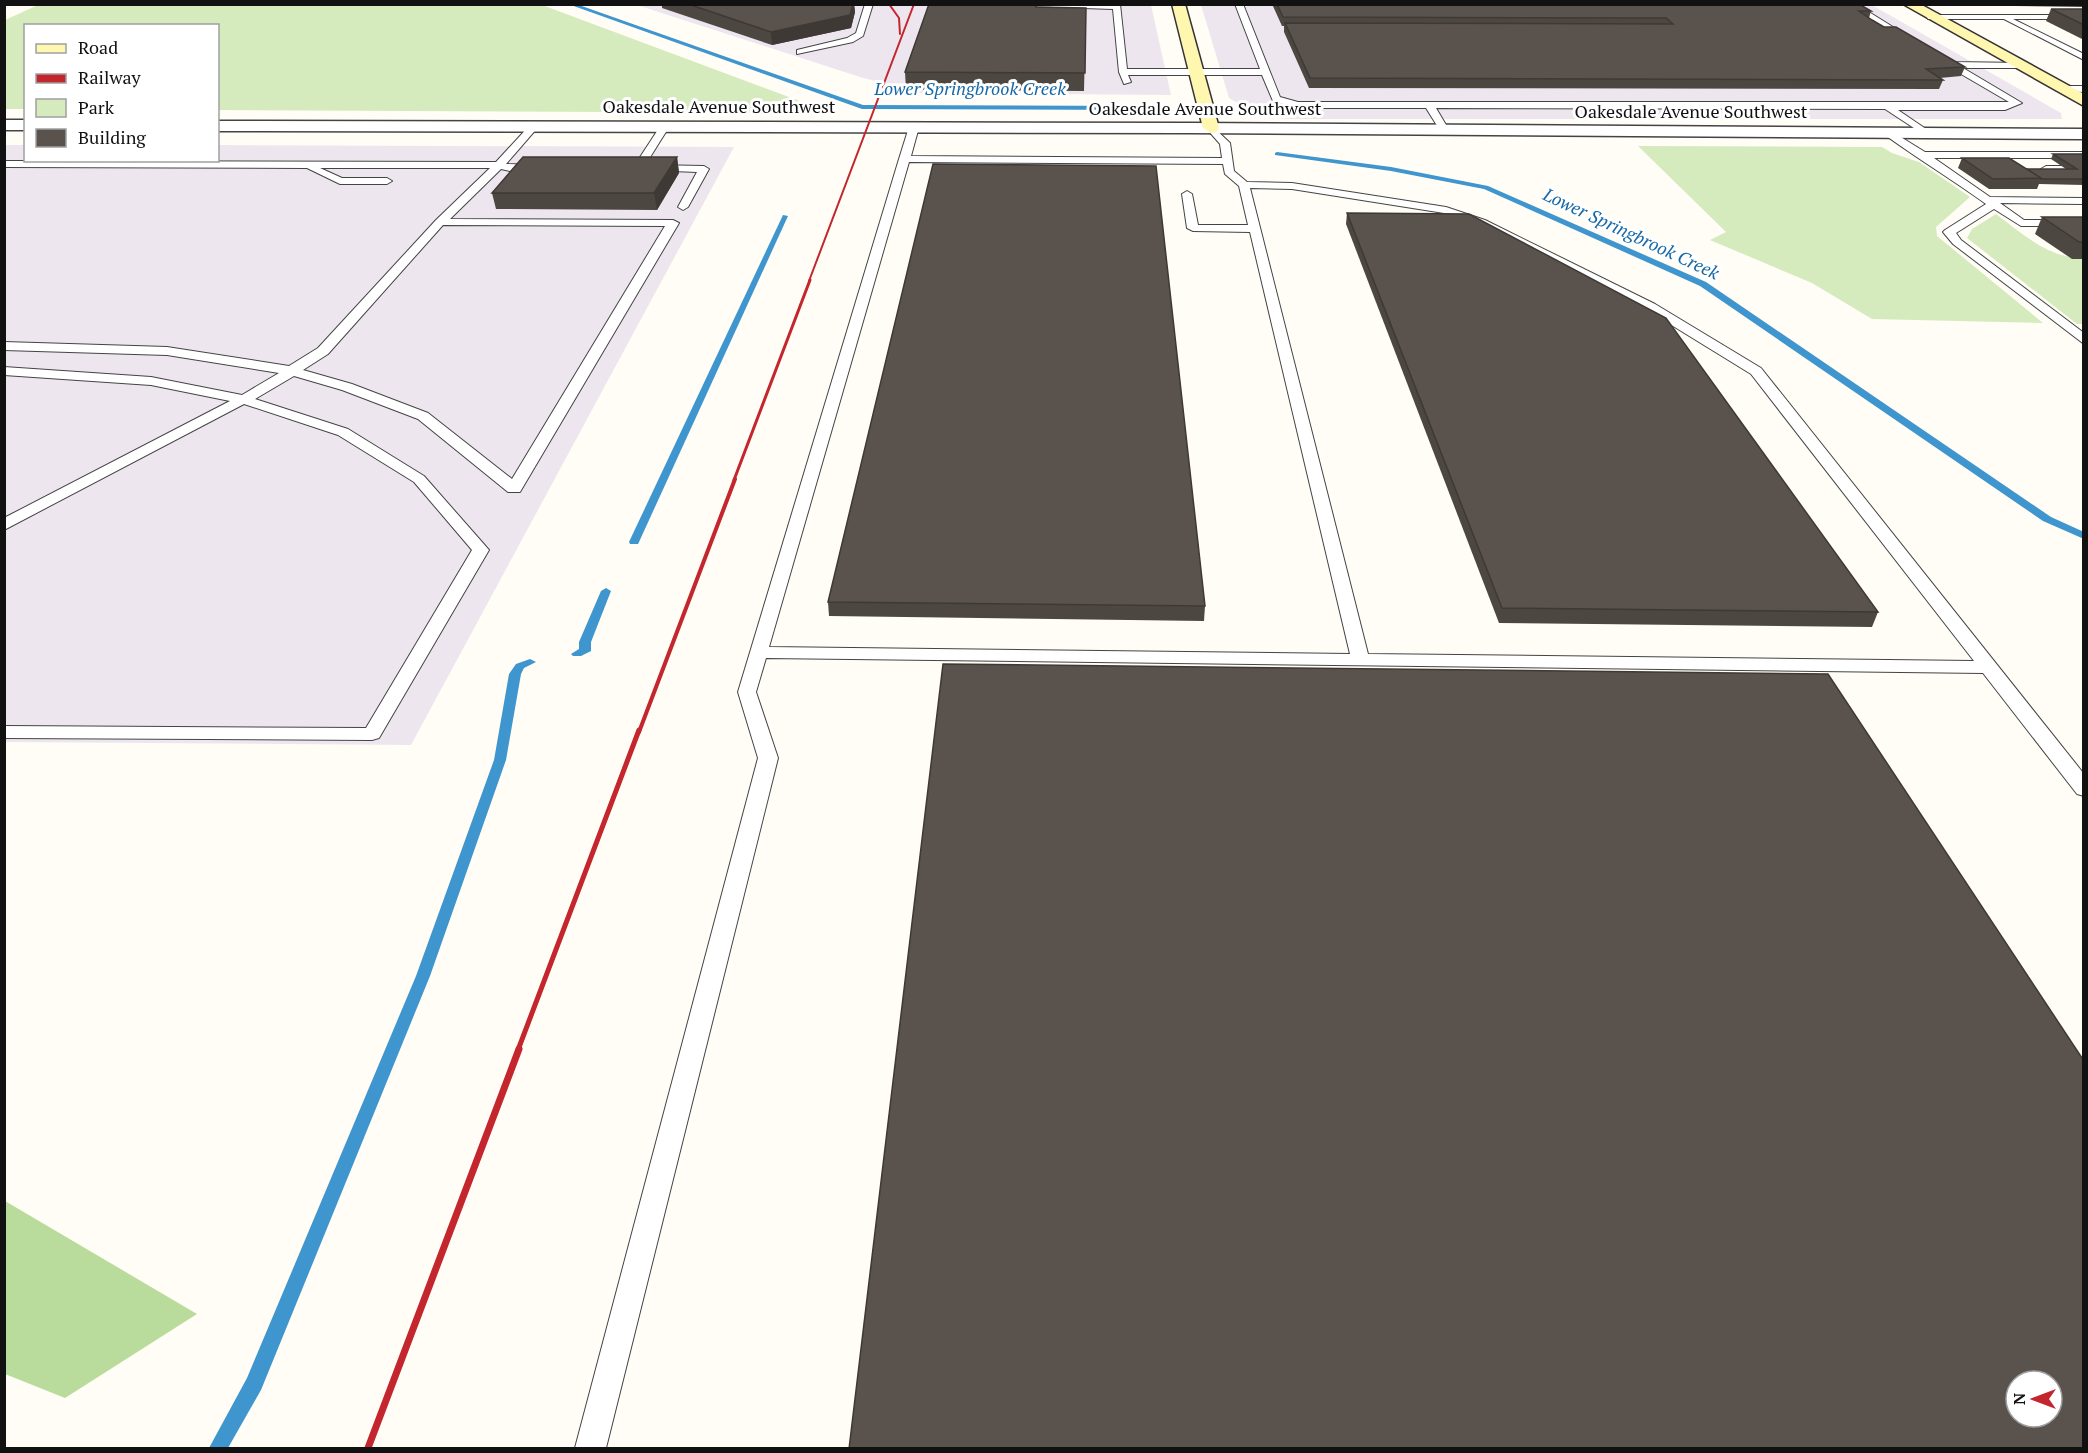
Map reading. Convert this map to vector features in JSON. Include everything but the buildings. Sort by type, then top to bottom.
[{"type":"main road","points":[[1178,4],[1211,128]]},
{"type":"main road","points":[[1909,4],[2084,101]]},
{"type":"street","points":[[4,125],[24,125]]},
{"type":"street","name":"Oakesdale Avenue Southwest","points":[[219,126],[1211,128],[2084,134]]},
{"type":"lane","points":[[800,51],[850,40],[860,34],[869,4]]},
{"type":"lane","points":[[971,4],[990,7],[1116,6],[1123,72],[1127,84]]},
{"type":"lane","points":[[1239,4],[1276,99],[1286,103],[1888,107],[2005,107],[2017,103],[1932,53]]},
{"type":"lane","points":[[1850,4],[1922,47]]},
{"type":"lane","points":[[1986,9],[2084,58]]},
{"type":"lane","points":[[1931,17],[2084,17]]},
{"type":"lane","points":[[1953,65],[2019,65]]},
{"type":"lane","points":[[1123,72],[1265,72]]},
{"type":"lane","points":[[2062,89],[2084,89]]},
{"type":"lane","points":[[1429,105],[1444,130]]},
{"type":"lane","points":[[1888,107],[1926,133]]},
{"type":"lane","points":[[4,525],[242,399],[293,371],[323,351],[440,222],[499,165],[534,126]]},
{"type":"lane","points":[[638,168],[664,127]]},
{"type":"lane","points":[[590,1449],[768,758],[747,692],[914,127]]},
{"type":"lane","points":[[1211,128],[1225,143],[1229,172],[1244,185],[1360,659]]},
{"type":"lane","points":[[1888,133],[2021,223],[2084,223]]},
{"type":"lane","points":[[1923,155],[2084,155]]},
{"type":"lane","points":[[2023,155],[2050,172],[2066,169]]},
{"type":"lane","points":[[904,159],[1228,161]]},
{"type":"lane","points":[[4,165],[499,165],[510,168],[545,168]]},
{"type":"lane","points":[[306,165],[340,181],[387,181]]},
{"type":"lane","points":[[626,168],[704,169],[683,207]]},
{"type":"lane","points":[[1244,185],[1304,188],[1446,210],[1481,222],[1651,307],[1755,371],[2084,789]]},
{"type":"lane","points":[[1187,194],[1193,228],[1256,229]]},
{"type":"lane","points":[[2084,201],[1991,202],[1949,232],[1957,242],[2084,340]]},
{"type":"lane","points":[[4,346],[167,351],[293,371],[348,387],[423,416],[514,489],[673,223],[440,222]]},
{"type":"lane","points":[[4,371],[151,381],[242,399],[343,432],[419,479],[481,550],[372,734],[4,732]]},
{"type":"lane","points":[[758,651],[1988,667]]},
{"type":"shaded area","points":[[637,5],[1151,5],[1171,95],[920,93],[860,77]]},
{"type":"shaded area","points":[[1201,5],[1872,5],[2061,113],[2062,119],[1289,119],[1268,117],[1255,113],[1229,98]]},
{"type":"shaded area","points":[[5,145],[24,145],[24,162],[219,162],[219,145],[734,147],[411,745],[5,742]]},
{"type":"green space","points":[[38,5],[542,5],[832,113],[219,110],[219,24],[24,24],[24,109],[5,109],[5,20]]},
{"type":"green space","points":[[1638,146],[1882,147],[1892,153],[1919,162],[1970,197],[1936,227],[1937,236],[2043,323],[1872,319],[1812,283],[1710,240],[1726,232]]},
{"type":"green space","points":[[1996,214],[2026,237],[2047,249],[2070,257],[2083,258],[2083,324],[2077,324],[1967,238],[1972,229]]},
{"type":"green space","points":[[4,1201],[197,1314],[65,1398],[5,1374]]},
{"type":"waterway","name":"Lower Springbrook Creek","points":[[570,4],[862,107],[1135,108]]},
{"type":"waterway","name":"Lower Springbrook Creek","points":[[1277,154],[1391,169],[1486,187],[1703,284],[2047,519],[2084,536]]},
{"type":"waterway","points":[[634,542],[785,216]]},
{"type":"waterway","points":[[577,654],[585,651],[585,642],[606,591]]},
{"type":"waterway","points":[[218,1448],[254,1384],[423,976],[500,760],[515,674],[520,666],[530,662]]},
{"type":"railway","points":[[889,4],[899,18],[900,34]]},
{"type":"railway","points":[[809,281],[914,4]]},
{"type":"railway","points":[[734,480],[810,280]]},
{"type":"railway","points":[[639,732],[735,479]]},
{"type":"railway","points":[[518,1050],[639,730]]},
{"type":"railway","points":[[368,1448],[519,1049]]}]
